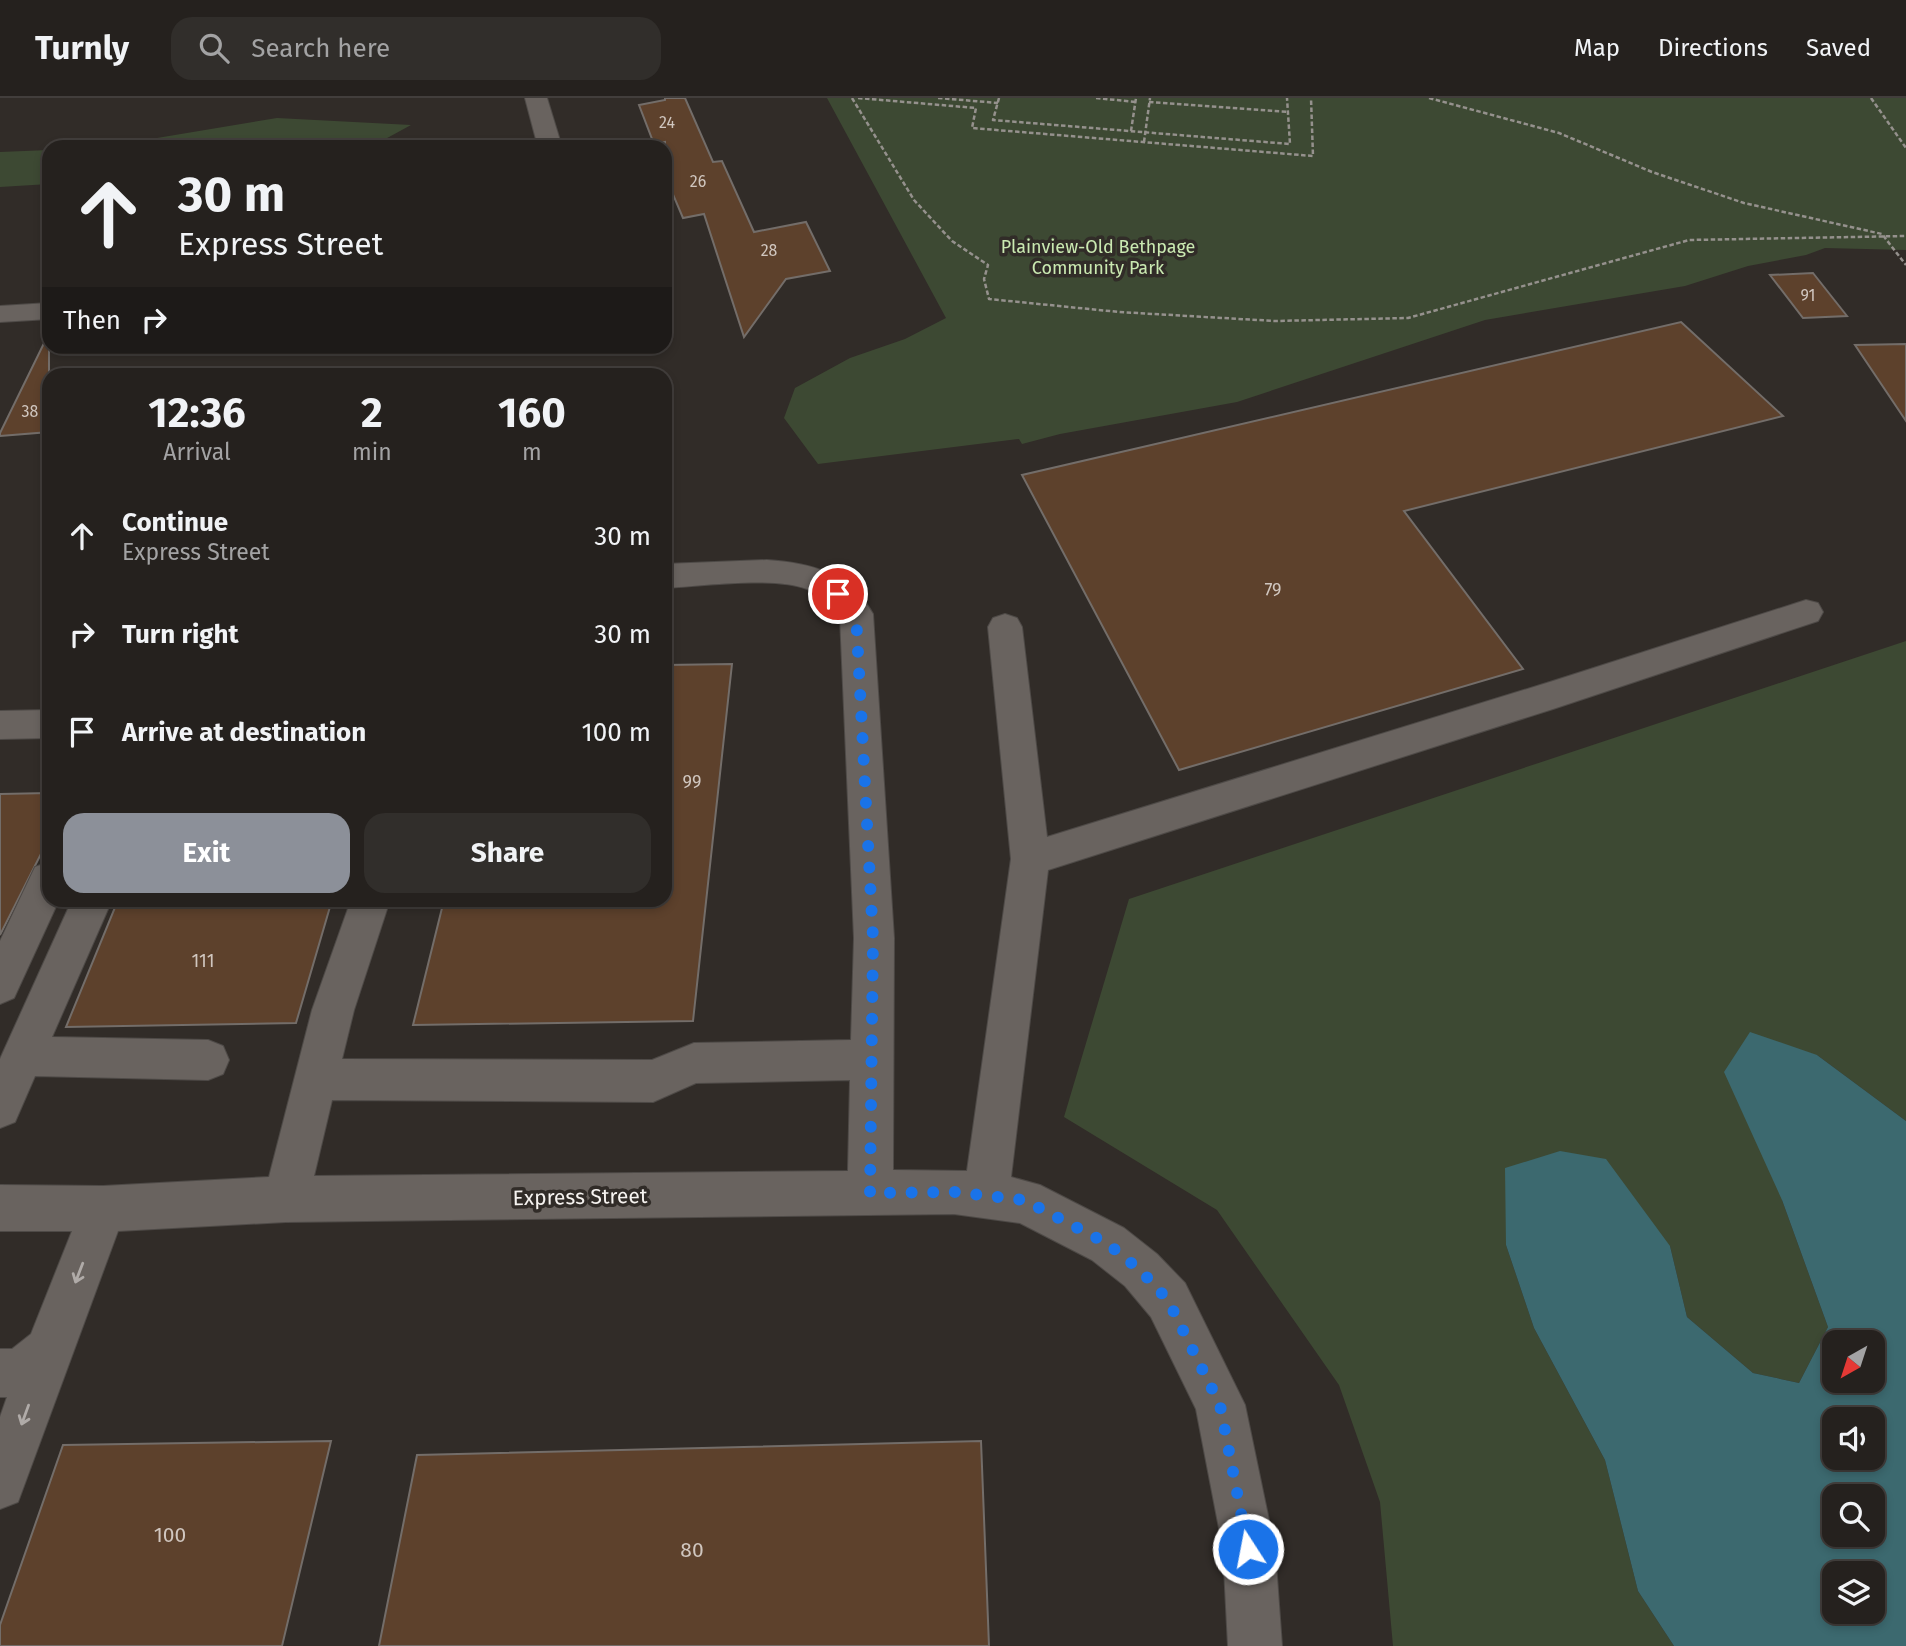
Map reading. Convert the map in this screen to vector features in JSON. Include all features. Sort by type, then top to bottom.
[{"type":"street","points":[[536,98],[548,140]]},
{"type":"street","points":[[0,314],[42,311]]},
{"type":"street","points":[[672,576],[793,573],[820,580],[838,594],[856,614],[873,938],[870,1193]]},
{"type":"street","points":[[1030,859],[1553,695],[1806,612]]},
{"type":"street","points":[[986,1196],[1030,859],[1004,627]]},
{"type":"street","points":[[0,724],[42,724]]},
{"type":"street","points":[[0,985],[42,893]]},
{"type":"street","points":[[0,1107],[89,907]]},
{"type":"street","points":[[286,1199],[333,1010],[368,907]]},
{"type":"street","points":[[22,1056],[208,1060]]},
{"type":"street","points":[[316,1079],[653,1081],[694,1063],[871,1060]]},
{"type":"street","name":"Express Street","points":[[0,1208],[103,1209],[286,1199],[954,1192],[1024,1200],[1108,1244],[1140,1270],[1168,1300],[1220,1405],[1248,1549],[1255,1646]]},
{"type":"street","points":[[0,1484],[103,1209]]},
{"type":"street","points":[[0,1374],[19,1373],[49,1351]]},
{"type":"path","points":[[852,98],[914,200],[952,241],[988,265],[984,279],[989,299],[1011,303],[1275,321],[1408,318],[1689,240],[1882,234],[1906,236]]},
{"type":"path","points":[[858,98],[976,108],[972,128],[1313,156],[1311,98]]},
{"type":"path","points":[[938,98],[998,103]]},
{"type":"path","points":[[999,98],[993,120],[1290,144],[1287,98]]},
{"type":"path","points":[[1096,98],[1136,100],[1131,131]]},
{"type":"path","points":[[1429,98],[1559,133],[1652,172],[1744,203],[1882,234],[1906,265]]},
{"type":"path","points":[[1871,98],[1906,148]]},
{"type":"path","points":[[1144,142],[1149,100],[1288,112]]},
{"type":"green space","name":"Plainview-Old Bethpage Community Park","points":[[827,98],[1906,98],[1906,250],[1825,248],[1806,255],[1748,266],[1685,286],[1485,320],[1237,402],[1060,434],[1022,444],[1019,439],[818,464],[784,418],[795,388],[850,358],[905,339],[946,318]]},
{"type":"green space","points":[[277,118],[411,125],[384,140],[145,140]]},
{"type":"green space","points":[[42,150],[42,184],[0,187],[0,152]]},
{"type":"green space","points":[[1906,641],[1906,1121],[1817,1055],[1782,1200],[1828,1327],[1822,1330],[1822,1339],[1799,1383],[1753,1373],[1687,1317],[1670,1246],[1506,1245],[1534,1328],[1605,1460],[1638,1591],[1674,1646],[1393,1646],[1380,1502],[1339,1385],[1217,1210],[1064,1117],[1129,899]]},
{"type":"water","points":[[1750,1032],[1817,1055],[1906,1121],[1906,1646],[1674,1646],[1638,1591],[1605,1460],[1534,1328],[1506,1245],[1505,1168],[1560,1151],[1606,1159],[1670,1246],[1687,1317],[1753,1373],[1799,1383],[1822,1339],[1822,1393],[1885,1393],[1885,1330],[1826,1330],[1828,1327],[1782,1200],[1724,1072]]},
{"type":"building","points":[[685,98],[713,162],[722,161],[754,232],[806,222],[830,271],[786,279],[744,337],[704,214],[683,218],[672,192],[672,140],[652,140],[639,105]]},
{"type":"building","points":[[1813,273],[1847,316],[1803,318],[1770,275]]},
{"type":"building","points":[[1681,322],[1783,416],[1404,511],[1523,669],[1179,770],[1022,475]]},
{"type":"building","points":[[1906,344],[1906,421],[1855,345]]},
{"type":"building","points":[[42,347],[42,354],[49,354],[49,368],[42,368],[42,433],[0,436]]},
{"type":"building","points":[[732,664],[693,1021],[413,1025],[442,907],[672,907],[672,665]]},
{"type":"building","points":[[42,793],[42,852],[0,935],[0,794]]},
{"type":"building","points":[[115,907],[330,907],[296,1023],[66,1027]]},
{"type":"building","points":[[331,1441],[282,1646],[0,1646],[0,1625],[63,1445]]},
{"type":"building","points":[[981,1441],[989,1646],[379,1646],[417,1455]]},
{"type":"route","points":[[838,594],[856,614],[872,911],[870,1193],[954,1192],[1024,1200],[1108,1244],[1140,1270],[1168,1300],[1220,1405],[1248,1549]]}]
